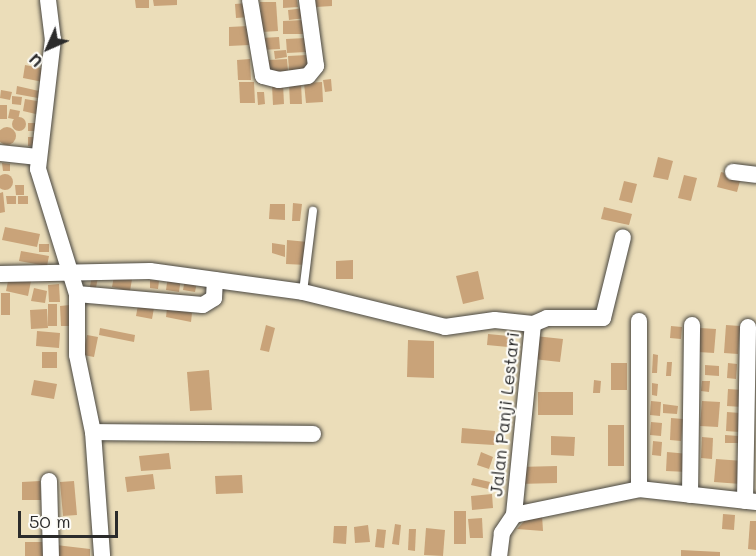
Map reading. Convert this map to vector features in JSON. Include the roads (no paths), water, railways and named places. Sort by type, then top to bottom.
[{"type":"street","points":[[48,0],[53,47],[38,157],[77,294],[76,355],[93,432],[102,556]]},
{"type":"street","points":[[250,0],[263,76],[279,81],[308,76],[316,66],[307,0]]},
{"type":"street","points":[[0,153],[38,157]]},
{"type":"street","points":[[733,172],[756,175]]},
{"type":"street","points":[[533,324],[547,318],[603,318],[623,237]]},
{"type":"street","name":"Jalan Panji Lestari","points":[[0,274],[128,269],[303,292],[445,327],[495,320],[533,324],[514,515],[639,489],[750,501]]},
{"type":"street","points":[[77,294],[203,305],[214,298],[215,280]]},
{"type":"street","points":[[639,321],[639,489]]},
{"type":"street","points":[[690,495],[692,325]]},
{"type":"street","points":[[748,327],[750,501]]},
{"type":"street","points":[[93,432],[313,434]]},
{"type":"street","points":[[49,481],[51,556]]},
{"type":"street","points":[[499,556],[502,533],[514,515]]},
{"type":"lane","points":[[303,292],[313,211]]}]
